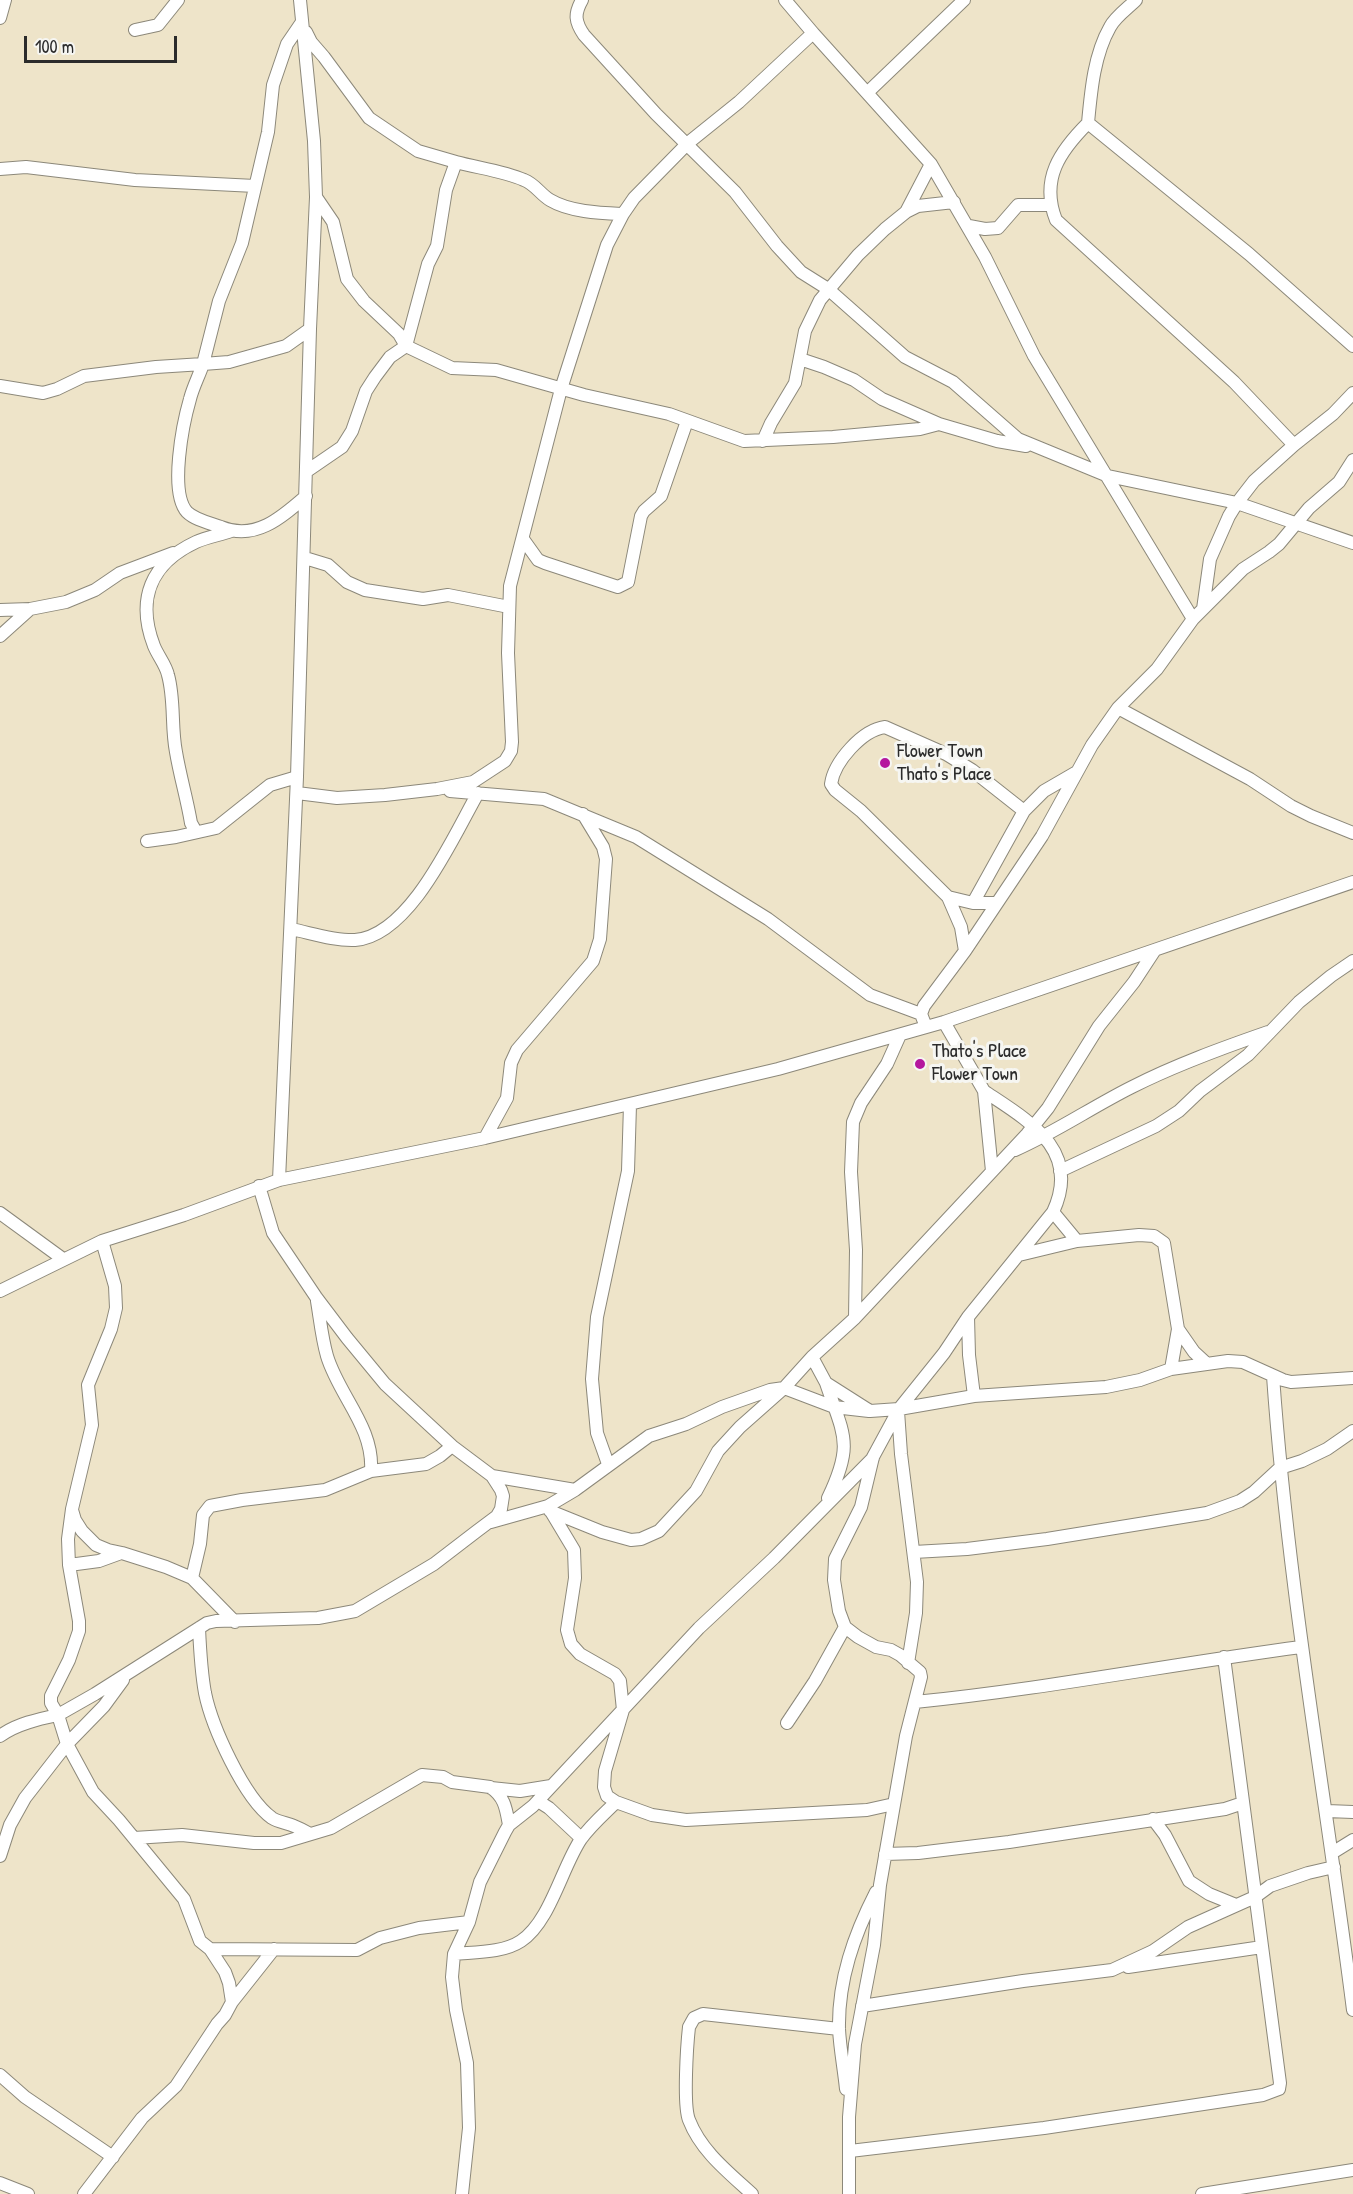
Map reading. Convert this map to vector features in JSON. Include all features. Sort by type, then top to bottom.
[{"type":"street","points":[[0,18],[5,0]]},
{"type":"street","points":[[135,30],[158,25],[178,0]]},
{"type":"street","points":[[279,1180],[297,793],[316,197],[314,141],[300,0]]},
{"type":"street","points":[[582,0],[576,14],[577,25],[584,35],[656,114],[735,192],[777,246],[801,272],[828,289],[905,357],[953,382],[978,402],[1001,426],[1018,438],[1108,476],[1237,503],[1353,543]]},
{"type":"street","points":[[785,0],[931,164],[969,226],[1034,356],[1193,619]]},
{"type":"street","points":[[868,92],[964,0]]},
{"type":"street","points":[[1136,0],[1111,25],[1102,45],[1091,86],[1088,123],[1066,145],[1053,170],[1051,205],[1056,220],[1234,382],[1294,445]]},
{"type":"street","points":[[302,22],[310,42],[324,57],[369,118],[418,151],[524,179],[553,202],[570,208],[623,214]]},
{"type":"street","points":[[231,531],[196,518],[187,511],[178,478],[181,439],[190,398],[203,364],[219,301],[242,243],[268,132],[273,86],[287,44],[302,22]]},
{"type":"street","points":[[297,793],[337,798],[437,789],[473,782],[505,761],[511,751],[512,741],[508,652],[510,586],[561,389],[607,245],[634,198],[688,144],[739,102],[813,33]]},
{"type":"street","points":[[1088,123],[1249,254],[1353,346]]},
{"type":"street","points":[[307,471],[342,447],[352,431],[366,392],[375,377],[390,357],[406,346],[428,264],[437,246],[446,190],[456,162]]},
{"type":"street","points":[[906,212],[931,164]]},
{"type":"street","points":[[0,169],[26,167],[135,180],[255,186]]},
{"type":"street","points":[[316,197],[333,222],[347,279],[364,301],[399,334],[406,346],[452,368],[496,370],[561,389],[669,414],[744,441],[920,429],[939,424]]},
{"type":"street","points":[[763,441],[795,383],[805,331],[812,313],[828,289],[858,255],[906,212],[918,206],[954,202]]},
{"type":"street","points":[[969,226],[985,229],[998,228],[1018,205],[1051,205]]},
{"type":"street","points":[[0,386],[44,393],[84,376],[156,367],[229,362],[286,346],[310,329]]},
{"type":"street","points":[[800,359],[854,380],[882,399],[939,424],[998,441],[1045,449]]},
{"type":"street","points":[[1203,609],[1210,559],[1237,503],[1254,481],[1294,445],[1334,414],[1353,393]]},
{"type":"street","points":[[523,538],[538,560],[545,563],[618,587],[628,582],[641,516],[660,496],[687,421]]},
{"type":"street","points":[[926,1027],[921,1014],[929,998],[965,951],[1042,836],[1075,773],[1118,708],[1157,669],[1193,619],[1243,569],[1269,552],[1309,508],[1339,482],[1353,459]]},
{"type":"street","points":[[0,610],[30,609],[66,603],[95,590],[120,573],[180,551],[198,541],[231,531],[259,530],[283,516],[306,496]]},
{"type":"street","points":[[180,551],[159,568],[148,589],[146,610],[154,646],[168,673],[173,703],[175,751],[191,823],[196,832]]},
{"type":"street","points":[[305,558],[328,566],[347,582],[365,590],[423,599],[448,595],[509,607]]},
{"type":"street","points":[[0,636],[30,609]]},
{"type":"street","points":[[1118,708],[1250,779],[1291,806],[1353,833]]},
{"type":"street","points":[[965,951],[961,927],[948,897],[831,784],[837,767],[856,744],[876,729],[885,727],[945,754],[972,770],[1024,812]]},
{"type":"street","points":[[973,903],[1024,812],[1044,791],[1075,773]]},
{"type":"street","points":[[147,841],[216,828],[270,785],[297,777]]},
{"type":"street","points":[[437,789],[544,799],[636,837],[760,914],[797,939],[870,995],[921,1014]]},
{"type":"street","points":[[291,929],[345,940],[356,940],[367,938],[389,926],[421,893],[478,793]]},
{"type":"street","points":[[485,1138],[507,1098],[511,1063],[517,1050],[594,961],[597,952],[606,859],[603,847],[583,814]]},
{"type":"street","points":[[0,1291],[102,1241],[184,1215],[259,1186],[485,1138],[778,1069],[944,1022],[1353,882]]},
{"type":"street","points":[[948,897],[973,903],[997,903]]},
{"type":"street","points":[[549,1509],[602,1532],[632,1540],[641,1539],[659,1531],[696,1491],[717,1451],[855,1318],[1034,1125],[1048,1108],[1099,1026],[1134,982],[1155,950]]},
{"type":"street","points":[[1060,1171],[1156,1126],[1179,1111],[1200,1091],[1248,1054],[1269,1031],[1315,989],[1353,961]]},
{"type":"street","points":[[944,1022],[984,1091],[992,1171]]},
{"type":"street","points":[[1008,1154],[1044,1137],[1134,1086],[1180,1065],[1269,1031]]},
{"type":"street","points":[[855,1318],[856,1250],[850,1172],[853,1122],[861,1103],[887,1064],[900,1035]]},
{"type":"street","points":[[849,2117],[855,2044],[874,1945],[885,1854],[910,1714],[921,1677],[920,1672],[891,1650],[876,1647],[845,1627],[839,1611],[834,1580],[836,1559],[861,1508],[873,1457],[898,1410],[944,1353],[968,1317],[1053,1212],[1060,1196],[1062,1180],[1057,1156],[1044,1137],[1034,1125],[984,1091]]},
{"type":"street","points":[[608,1464],[597,1433],[592,1379],[597,1317],[628,1171],[630,1105]]},
{"type":"street","points":[[0,1736],[6,1731],[58,1715],[128,1674],[199,1628],[216,1621],[332,1617],[355,1611],[434,1564],[488,1523],[501,1509],[501,1490],[492,1476],[453,1446],[385,1383],[316,1297],[273,1233],[259,1186]]},
{"type":"street","points":[[1053,1212],[1077,1241]]},
{"type":"street","points":[[0,1213],[63,1259]]},
{"type":"street","points":[[1019,1254],[1077,1241],[1139,1235],[1154,1236],[1164,1243],[1178,1329],[1171,1369]]},
{"type":"street","points":[[102,1241],[115,1286],[116,1308],[111,1329],[88,1385],[92,1425],[72,1509],[68,1539],[69,1565],[79,1631],[69,1660],[51,1696],[51,1703],[58,1715],[67,1744],[93,1792],[183,1899],[200,1941],[210,1949],[225,1972],[232,2002]]},
{"type":"street","points":[[316,1297],[327,1357],[357,1415],[372,1455],[371,1472]]},
{"type":"street","points":[[968,1317],[969,1355],[974,1396]]},
{"type":"street","points":[[1178,1329],[1194,1352],[1207,1364]]},
{"type":"street","points":[[812,1357],[826,1383],[839,1416],[845,1441],[844,1458],[838,1477],[822,1508]]},
{"type":"street","points":[[488,1523],[549,1509],[649,1436],[686,1424],[754,1395],[784,1388],[834,1407],[870,1411],[898,1410],[974,1396],[1106,1387],[1140,1380],[1171,1369],[1227,1361],[1243,1362],[1291,1382],[1353,1378]]},
{"type":"street","points":[[1273,1376],[1280,1468],[1301,1647],[1327,1811],[1353,2010]]},
{"type":"street","points":[[826,1383],[870,1411]]},
{"type":"street","points":[[898,1410],[901,1454],[917,1582],[916,1612],[908,1663]]},
{"type":"street","points":[[914,1552],[1047,1539],[1207,1513],[1240,1501],[1254,1492],[1280,1468],[1327,1449],[1353,1431]]},
{"type":"street","points":[[192,1578],[200,1544],[203,1515],[210,1506],[325,1490],[371,1472],[426,1464],[453,1446]]},
{"type":"street","points":[[462,2194],[470,2128],[467,2063],[452,1977],[454,1954],[469,1922],[480,1882],[509,1825],[538,1801],[699,1628],[774,1558],[873,1457]]},
{"type":"street","points":[[492,1476],[575,1490]]},
{"type":"street","points":[[72,1509],[75,1520],[82,1531],[96,1545],[166,1566],[192,1578],[235,1622]]},
{"type":"street","points":[[549,1509],[574,1550],[575,1578],[567,1630],[571,1644],[580,1654],[615,1674],[620,1681],[623,1710],[605,1771],[604,1787],[608,1796],[616,1802],[652,1815],[686,1820],[867,1810],[894,1804]]},
{"type":"street","points":[[69,1565],[99,1561],[122,1553]]},
{"type":"street","points":[[787,1722],[810,1690],[845,1627]]},
{"type":"street","points":[[199,1628],[201,1666],[206,1695],[218,1732],[243,1783],[265,1812],[275,1820],[293,1825],[310,1834]]},
{"type":"street","points":[[915,1702],[987,1695],[1301,1647]]},
{"type":"street","points":[[850,2151],[1044,2128],[1277,2091],[1280,2083],[1224,1657]]},
{"type":"street","points":[[0,1856],[10,1825],[25,1798],[67,1744],[104,1706],[128,1674]]},
{"type":"street","points":[[134,1838],[182,1835],[254,1843],[281,1843],[331,1828],[423,1775],[443,1777],[453,1782],[520,1791],[552,1786]]},
{"type":"street","points":[[490,1787],[503,1800],[509,1825]]},
{"type":"street","points":[[538,1801],[581,1838]]},
{"type":"street","points":[[454,1954],[497,1950],[522,1941],[537,1924],[581,1838],[616,1802]]},
{"type":"street","points":[[885,1854],[918,1853],[1009,1842],[1225,1809],[1243,1803]]},
{"type":"street","points":[[1327,1811],[1353,1812]]},
{"type":"street","points":[[1153,1819],[1166,1835],[1189,1881],[1209,1894],[1236,1905]]},
{"type":"street","points":[[1332,1853],[1353,1840]]},
{"type":"street","points":[[1112,1970],[1153,1951],[1188,1927],[1255,1897],[1270,1886],[1334,1867]]},
{"type":"street","points":[[849,2194],[849,2117],[839,2029],[846,1964],[859,1926],[880,1885]]},
{"type":"street","points":[[210,1949],[357,1950],[380,1938],[409,1930],[469,1922]]},
{"type":"street","points":[[862,2006],[1262,1947]]},
{"type":"street","points":[[84,2194],[142,2118],[176,2086],[232,2002],[274,1949]]},
{"type":"street","points":[[752,2194],[713,2158],[688,2118],[687,2044],[689,2027],[694,2018],[703,2014],[839,2029]]},
{"type":"street","points":[[0,2075],[25,2097],[113,2157]]},
{"type":"street","points":[[1202,2194],[1353,2170]]},
{"type":"street","points":[[0,2183],[27,2194]]},
{"type":"place","name":"Flower Town Thato's Place","points":[[885,763]]},
{"type":"place","name":"Thato's Place Flower Town","points":[[920,1064]]}]
